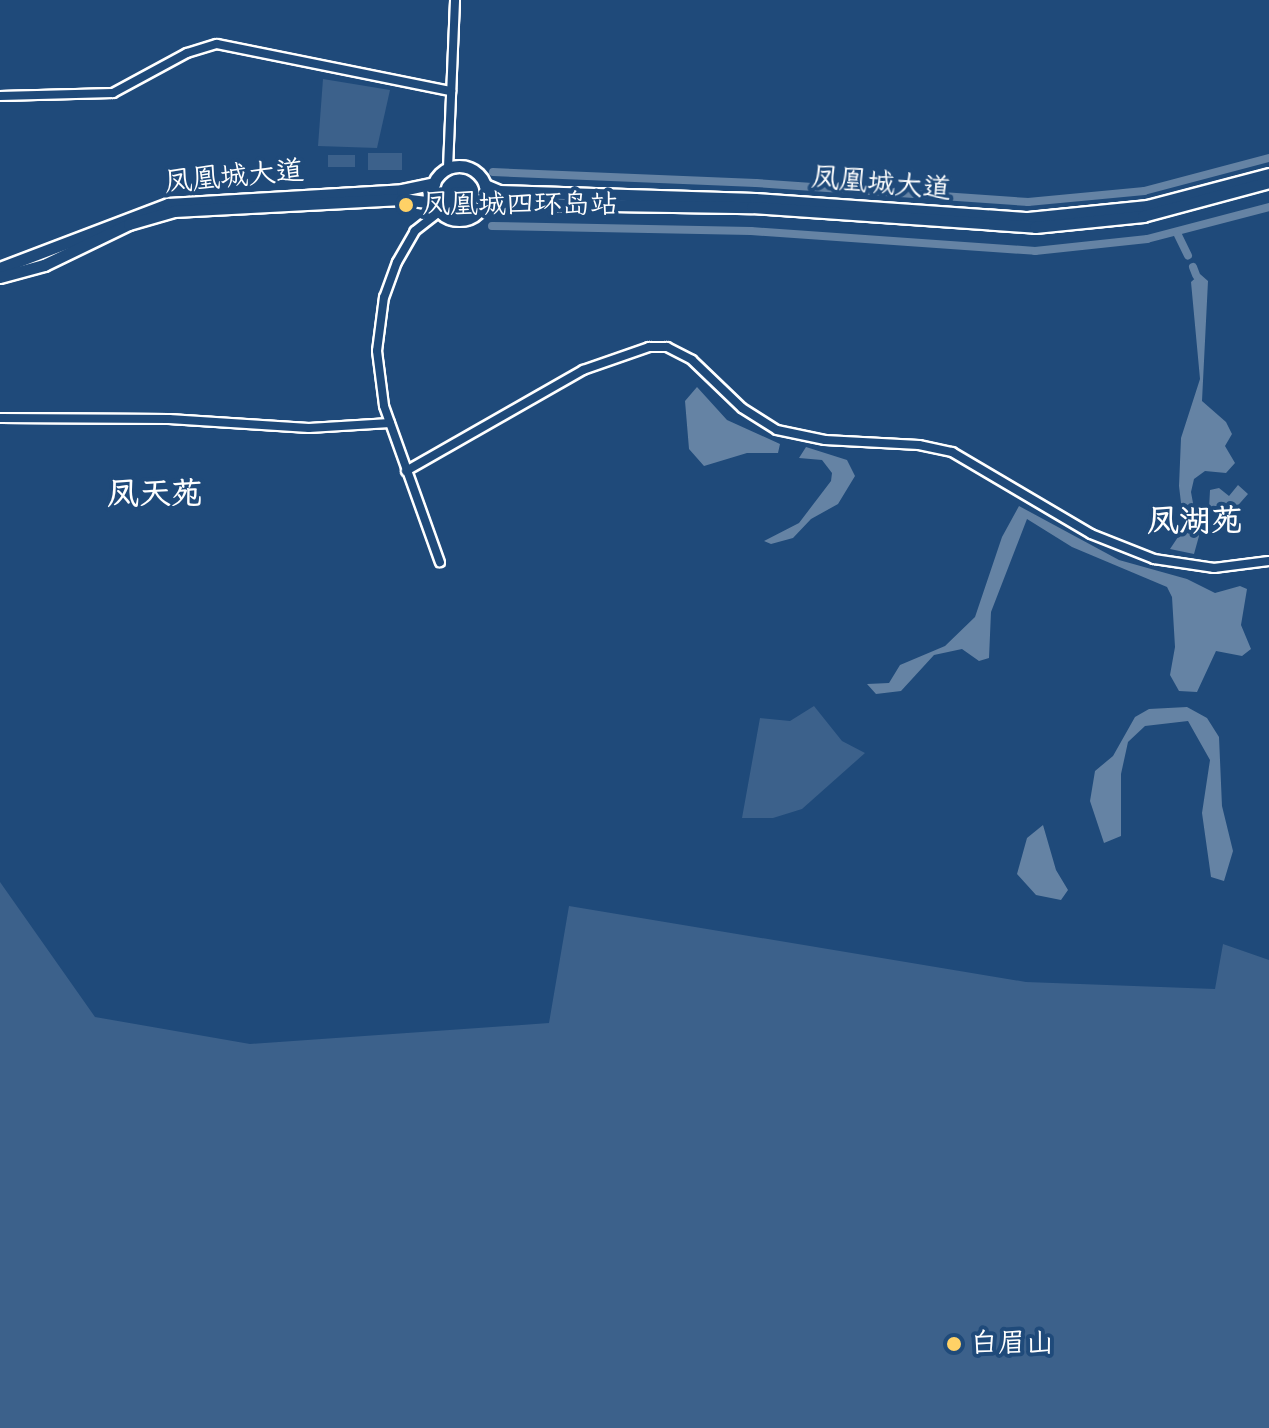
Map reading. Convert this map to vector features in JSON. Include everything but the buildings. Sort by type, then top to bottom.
[{"type":"main road","points":[[448,168],[474,170],[485,185],[484,203],[465,220],[437,208],[434,183],[448,168]]},
{"type":"main road","name":"凤凰城大道","points":[[485,185],[499,191],[732,197],[1028,218],[1147,206],[1269,174]]},
{"type":"main road","name":"凤凰城大道","points":[[484,203],[752,207],[1035,227],[1143,216],[1269,182]]},
{"type":"main road","name":"凤凰城大道","points":[[0,268],[168,204],[402,190],[434,183]]},
{"type":"main road","name":"凤凰城大道","points":[[0,277],[44,265],[129,224],[174,211],[389,199],[437,208]]},
{"type":"street","points":[[448,168],[455,0]]},
{"type":"street","points":[[0,96],[113,93],[187,53],[217,44],[451,91]]},
{"type":"street","points":[[437,208],[415,231],[384,297],[378,370],[390,423],[440,562]]},
{"type":"street","points":[[406,471],[574,375],[649,347],[667,347],[692,360],[742,408],[777,430],[825,440],[911,444],[952,452],[1091,534],[1154,559],[1214,568],[1269,561]]},
{"type":"street","points":[[0,418],[169,419],[309,428],[390,423]]},
{"type":"shaded area","points":[[323,79],[390,90],[377,148],[318,146]]},
{"type":"shaded area","points":[[368,153],[402,153],[402,170],[368,170]]},
{"type":"shaded area","points":[[328,155],[355,155],[355,167],[328,167]]},
{"type":"shaded area","points":[[1200,274],[1208,281],[1202,401],[1226,422],[1232,434],[1225,446],[1235,463],[1226,473],[1205,471],[1194,479],[1191,492],[1199,536],[1194,554],[1170,549],[1184,528],[1179,486],[1181,438],[1200,379],[1191,282]]},
{"type":"shaded area","points":[[697,387],[727,420],[780,444],[778,453],[747,453],[704,466],[689,449],[685,401]]},
{"type":"shaded area","points":[[806,447],[847,460],[855,476],[838,504],[811,519],[793,538],[771,544],[764,541],[799,523],[831,481],[832,473],[822,460],[799,458]]},
{"type":"shaded area","points":[[1238,485],[1248,494],[1233,511],[1223,516],[1209,509],[1210,490],[1219,488],[1229,496]]},
{"type":"shaded area","points":[[1019,506],[1119,560],[1187,579],[1215,593],[1240,586],[1247,589],[1241,625],[1251,649],[1242,656],[1216,651],[1197,692],[1179,691],[1170,675],[1175,647],[1172,597],[1167,587],[1072,547],[1027,519],[991,612],[989,658],[979,661],[962,649],[934,655],[901,691],[876,694],[867,684],[889,683],[900,665],[945,646],[975,617],[1002,537]]},
{"type":"shaded area","points":[[814,706],[842,741],[865,753],[802,809],[773,818],[742,818],[760,718],[790,721]]},
{"type":"shaded area","points":[[1187,707],[1207,718],[1219,737],[1222,806],[1233,851],[1224,881],[1211,877],[1202,813],[1210,760],[1188,721],[1145,726],[1128,742],[1121,774],[1121,836],[1104,843],[1090,801],[1095,771],[1113,756],[1135,717],[1149,709]]},
{"type":"shaded area","points":[[1043,825],[1056,870],[1068,890],[1061,900],[1036,895],[1017,874],[1027,838]]},
{"type":"shaded area","points":[[0,882],[95,1017],[250,1044],[549,1023],[569,906],[1026,982],[1215,989],[1223,944],[1269,960],[1269,1428],[0,1428]]},
{"type":"waterway","points":[[493,172],[756,183],[1028,202],[1144,191],[1269,158]]},
{"type":"waterway","points":[[492,226],[751,231],[1035,251],[1147,239],[1269,207]]},
{"type":"waterway","points":[[1177,233],[1188,256]]},
{"type":"waterway","points":[[1193,267],[1196,275]]},
{"type":"place","name":"凤凰城四环岛站","points":[[406,205]]},
{"type":"place","name":"白眉山","points":[[954,1344]]},
{"type":"district","name":"凤天苑","points":[[155,494]]},
{"type":"district","name":"凤湖苑","points":[[1195,521]]}]
